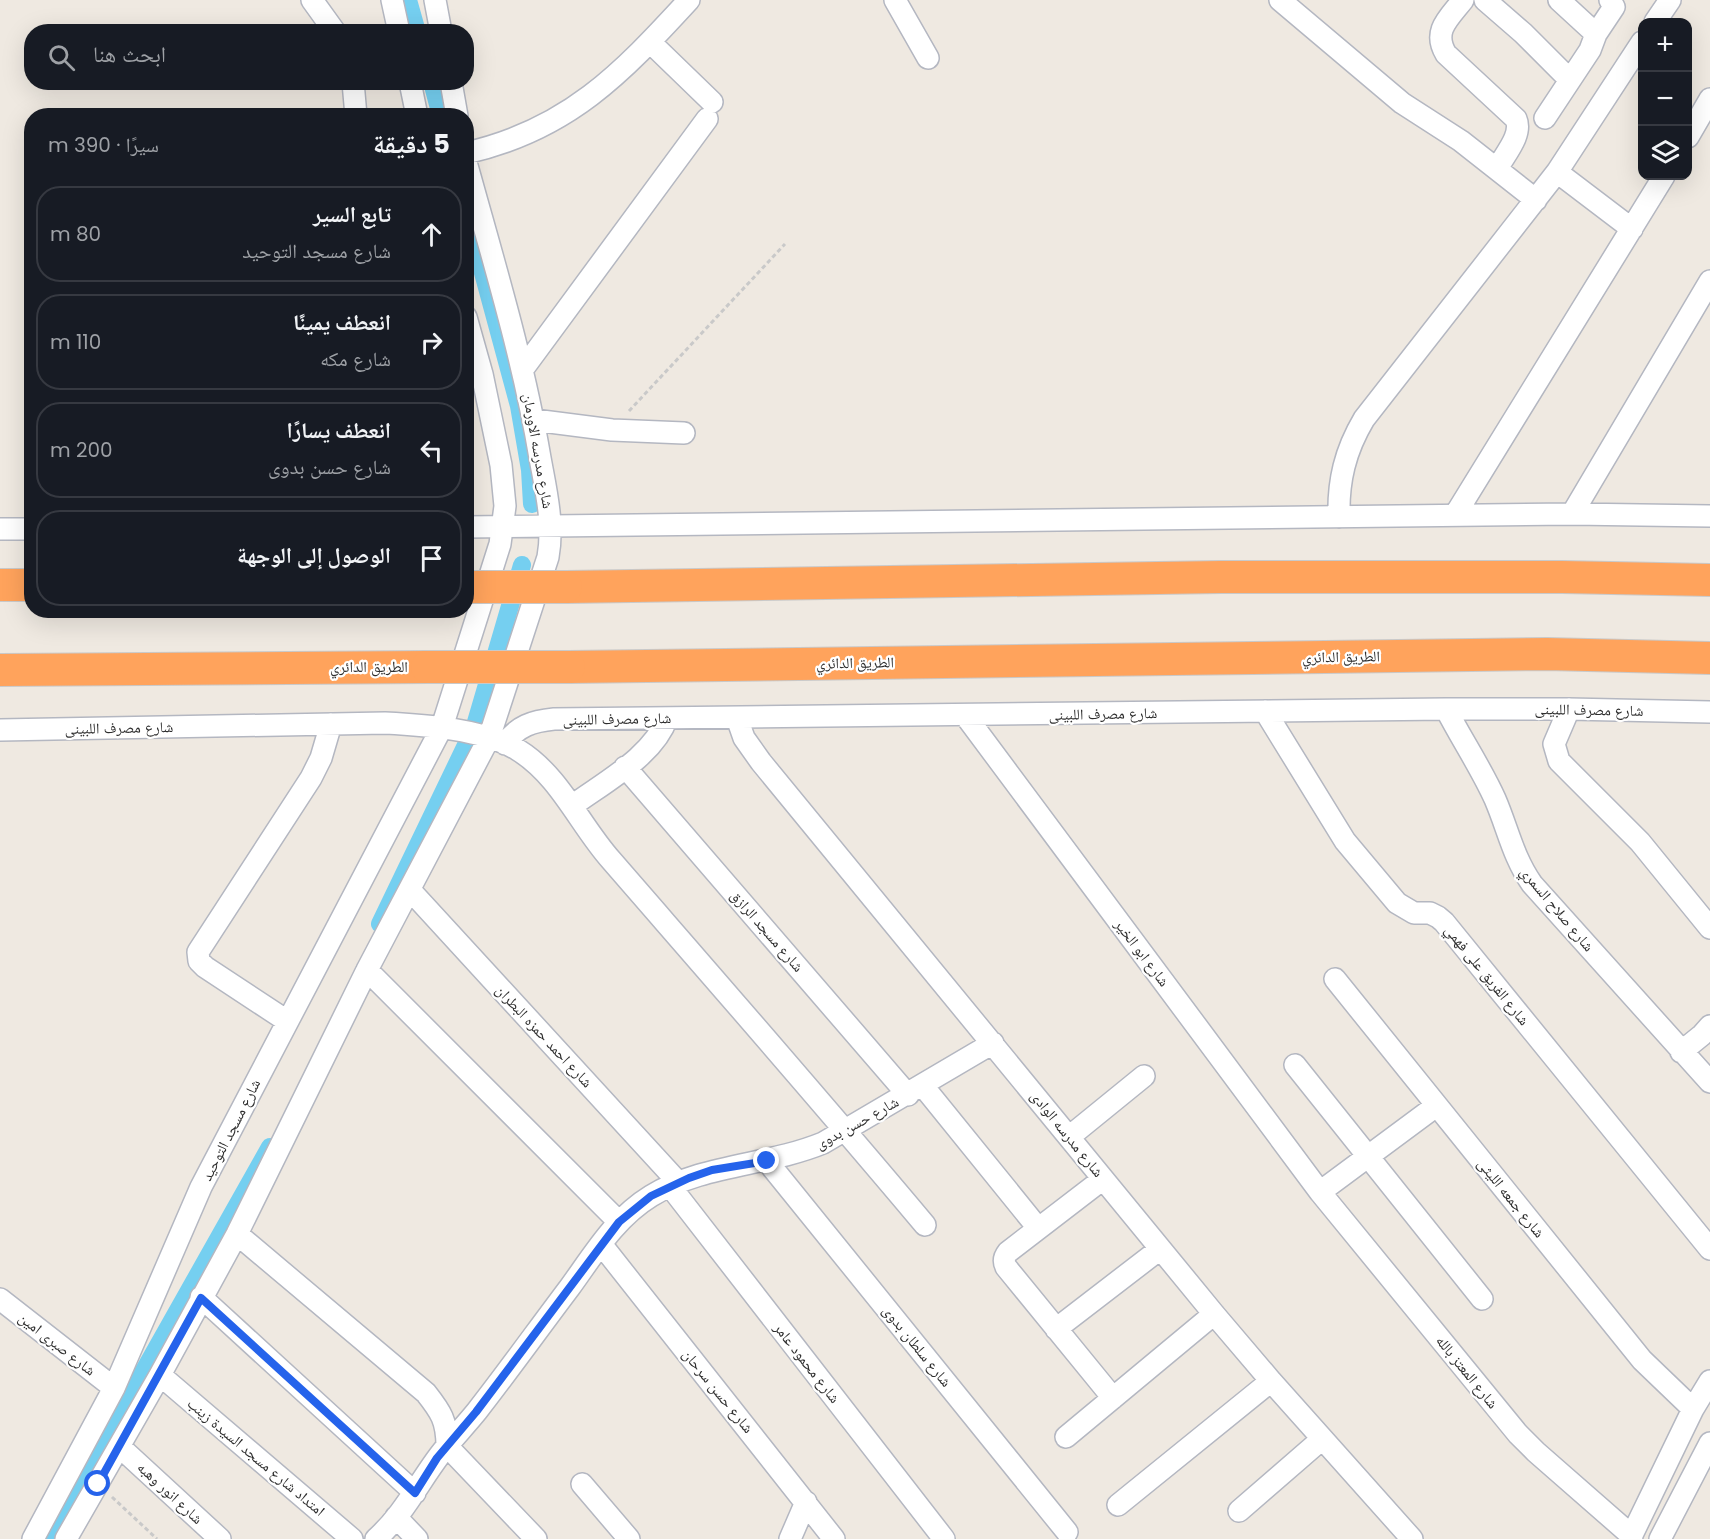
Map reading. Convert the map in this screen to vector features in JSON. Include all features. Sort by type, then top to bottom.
[{"type":"highway","points":[[474,587],[1221,577],[1562,577],[1710,580]]},
{"type":"highway","points":[[0,585],[24,585]]},
{"type":"highway","name":"الطريق الدائري","points":[[0,670],[569,667],[1547,654],[1710,658]]},
{"type":"street","points":[[312,0],[329,24]]},
{"type":"street","points":[[392,0],[397,24]]},
{"type":"street","points":[[435,0],[440,24]]},
{"type":"street","points":[[474,151],[515,139],[563,116],[598,90],[650,42],[689,0]]},
{"type":"street","points":[[895,0],[928,58]]},
{"type":"street","points":[[1280,0],[1402,103],[1461,141],[1536,200]]},
{"type":"street","points":[[1463,0],[1442,28],[1440,45],[1446,54],[1516,119],[1517,133],[1497,169]]},
{"type":"street","points":[[1485,0],[1523,33],[1570,80]]},
{"type":"street","points":[[1559,0],[1596,34]]},
{"type":"street","points":[[1545,118],[1612,12],[1614,7],[1610,0]]},
{"type":"street","points":[[1658,18],[1670,0]]},
{"type":"street","points":[[523,369],[709,110],[650,42]]},
{"type":"street","points":[[1339,517],[1343,465],[1364,419],[1557,172],[1638,48]]},
{"type":"street","points":[[354,90],[355,108]]},
{"type":"street","points":[[412,90],[415,108]]},
{"type":"street","points":[[452,90],[456,108]]},
{"type":"street","points":[[1692,130],[1710,99]]},
{"type":"street","points":[[1557,172],[1632,229]]},
{"type":"street","points":[[1455,515],[1662,180]]},
{"type":"street","name":"شارع مدرسه الاورمان","points":[[474,191],[523,369],[534,420],[551,527],[548,556],[497,741]]},
{"type":"street","points":[[1572,514],[1710,281]]},
{"type":"street","points":[[442,728],[495,561],[505,506],[501,465],[474,370]]},
{"type":"street","points":[[534,420],[612,430],[684,433]]},
{"type":"street","points":[[474,527],[1455,515],[1710,516]]},
{"type":"street","points":[[0,529],[24,529]]},
{"type":"street","name":"شارع مصرف اللبينى","points":[[0,730],[385,723],[442,728],[497,741],[518,729],[542,720],[1446,709],[1710,712]]},
{"type":"street","name":"شارع صلاح السمري","points":[[1446,709],[1495,800],[1521,868],[1532,884],[1710,1082]]},
{"type":"street","points":[[1569,709],[1554,744],[1559,761],[1640,842],[1710,928]]},
{"type":"street","name":"شارع الفريق على فهمي","points":[[1264,711],[1352,850],[1397,903],[1414,913],[1438,916],[1444,922],[1710,1249]]},
{"type":"street","name":"شارع ابو الخير","points":[[965,715],[1320,1191]]},
{"type":"street","points":[[572,806],[648,750],[664,727],[667,718]]},
{"type":"street","name":"شارع مدرسه الوادى","points":[[737,718],[744,738],[761,762],[1160,1249],[1271,1381],[1412,1539]]},
{"type":"street","points":[[287,1021],[205,967],[199,961],[198,952],[311,778],[324,751],[331,724]]},
{"type":"street","name":"شارع مسجد التوحيد","points":[[33,1539],[114,1388],[201,1187],[442,728]]},
{"type":"street","points":[[66,1539],[120,1447],[237,1233],[367,970],[410,890],[497,741],[516,749],[545,772],[572,806],[597,844],[846,1130],[925,1225]]},
{"type":"street","name":"شارع مسجد الرازق","points":[[626,767],[1038,1228]]},
{"type":"street","name":"شارع احمد حمزه البطران","points":[[410,890],[674,1184]]},
{"type":"street","points":[[367,970],[619,1222]]},
{"type":"street","name":"شارع جمعه الليثى","points":[[1335,979],[1642,1360],[1693,1409]]},
{"type":"street","points":[[1681,1052],[1710,1026]]},
{"type":"street","name":"شارع حسن بدوى","points":[[376,1539],[415,1493],[447,1446],[476,1412],[601,1244],[619,1222],[651,1196],[674,1184],[712,1170],[767,1161],[799,1153],[823,1143],[993,1043]]},
{"type":"street","points":[[1295,1065],[1482,1299]]},
{"type":"street","points":[[1069,1137],[1144,1076]]},
{"type":"street","points":[[1320,1191],[1436,1106]]},
{"type":"street","name":"شارع سلطان بدوى","points":[[767,1161],[1067,1532]]},
{"type":"street","points":[[1103,1179],[1008,1252],[1004,1256],[1004,1262],[1113,1398]]},
{"type":"street","name":"شارع محمود عامر","points":[[674,1184],[944,1539]]},
{"type":"street","name":"شارع المعتز بالله","points":[[1320,1191],[1518,1434],[1631,1537]]},
{"type":"street","points":[[237,1233],[426,1393],[441,1412],[447,1429],[447,1446],[536,1539]]},
{"type":"street","name":"شارع حسن سرحان","points":[[601,1244],[834,1539]]},
{"type":"street","points":[[1056,1329],[1160,1249]]},
{"type":"street","points":[[201,1298],[415,1493]]},
{"type":"street","name":"شارع صبرى امين","points":[[0,1299],[114,1388]]},
{"type":"street","points":[[1066,1437],[1214,1314]]},
{"type":"street","name":"امتداد شارع مسجد السيدة زينب","points":[[160,1375],[352,1539]]},
{"type":"street","points":[[1118,1505],[1271,1381]]},
{"type":"street","points":[[1631,1537],[1693,1409],[1710,1381]]},
{"type":"street","points":[[1239,1511],[1322,1439]]},
{"type":"street","points":[[1644,1512],[1666,1536],[1710,1443]]},
{"type":"street","name":"شارع انور وهبه","points":[[120,1447],[220,1539]]},
{"type":"street","points":[[582,1484],[629,1539]]},
{"type":"street","points":[[790,1539],[806,1502]]},
{"type":"street","points":[[396,1517],[417,1539]]},
{"type":"path","points":[[612,430],[785,244]]},
{"type":"path","points":[[98,1484],[157,1539]]},
{"type":"waterway","points":[[408,0],[415,24]]},
{"type":"waterway","points":[[434,90],[439,108]]},
{"type":"waterway","points":[[474,240],[519,406],[530,470],[532,504]]},
{"type":"waterway","points":[[476,722],[522,565]]},
{"type":"waterway","points":[[380,924],[468,741]]},
{"type":"waterway","points":[[49,1539],[270,1147]]},
{"type":"route","points":[[98,1484],[201,1298],[415,1493],[437,1458],[476,1412],[606,1236],[619,1222],[651,1196],[678,1182],[712,1170],[767,1161]]}]
